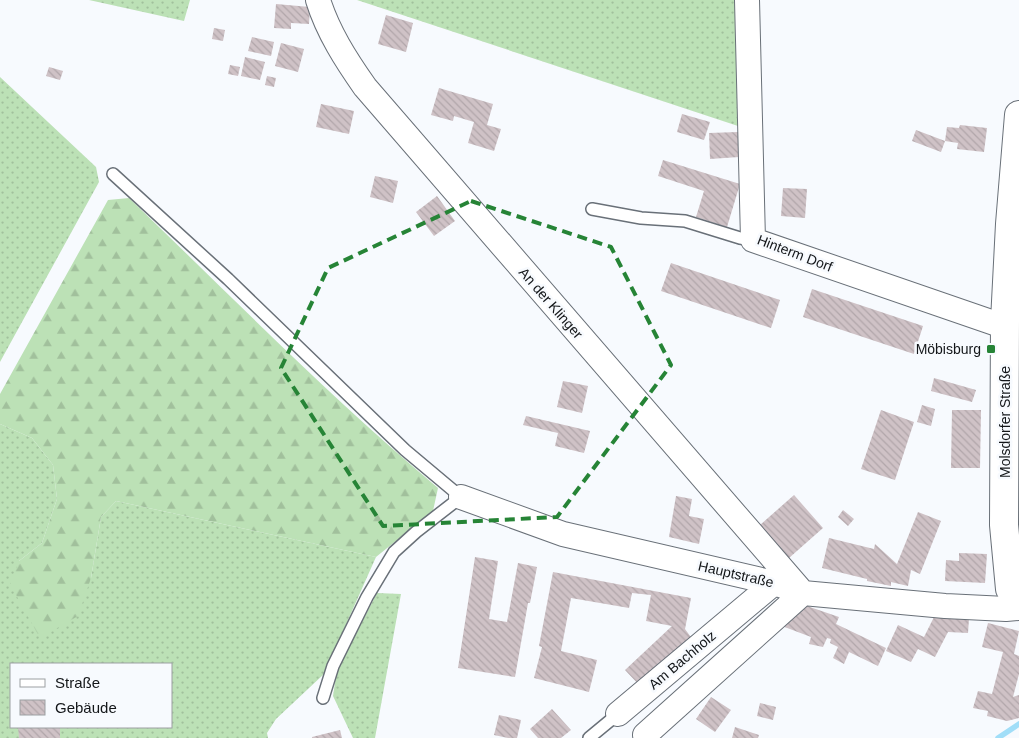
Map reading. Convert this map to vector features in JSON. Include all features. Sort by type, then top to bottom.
[{"type":"street","name":"An der Klinger","points":[[318,0],[342,53],[365,87],[803,593]]},
{"type":"street","name":"Hinterm Dorf","points":[[748,0],[753,240],[997,324],[1005,321]]},
{"type":"street","name":"Molsdorfer Straße","points":[[1019,115],[1005,321],[1005,540],[1010,589],[1019,607]]},
{"type":"street","name":"Hauptstraße","points":[[461,497],[564,534],[774,583],[803,593],[945,606],[1006,609],[1019,607]]},
{"type":"street","name":"Am Bachholz","points":[[618,714],[774,583]]},
{"type":"street","points":[[644,737],[803,593]]},
{"type":"lane","points":[[113,174],[228,279],[405,450],[461,497],[394,552],[367,597],[337,658],[323,698]]},
{"type":"lane","points":[[592,209],[640,218],[685,221],[740,238],[753,240]]},
{"type":"lane","name":"Am Bachholz","points":[[589,738],[618,714]]},
{"type":"highlighted area","points":[[471,201],[611,247],[671,365],[557,517],[383,526],[281,368],[328,268]]},
{"type":"green space","points":[[89,0],[190,0],[184,21]]},
{"type":"green space","points":[[357,0],[737,0],[741,127]]},
{"type":"green space","points":[[0,77],[96,167],[99,182],[0,362]]},
{"type":"green space","points":[[129,198],[358,418],[438,488],[433,511],[376,557],[116,501],[101,517],[91,578],[78,616],[40,638],[10,584],[19,561],[42,543],[57,499],[53,465],[32,438],[0,424],[0,394],[108,200]]},
{"type":"green space","points":[[0,424],[32,438],[53,465],[57,499],[42,543],[19,561],[91,578],[101,517],[116,501],[376,557],[324,674],[276,719],[267,733],[268,738],[0,738]]},
{"type":"green space","points":[[377,593],[401,594],[375,738],[353,738],[333,696],[337,670]]},
{"type":"building","points":[[276,4],[310,7],[309,24],[291,23],[291,29],[274,28]]},
{"type":"building","points":[[386,15],[413,23],[406,52],[378,44]]},
{"type":"building","points":[[214,28],[225,30],[223,41],[212,39]]},
{"type":"building","points":[[252,37],[274,42],[271,56],[248,51]]},
{"type":"building","points":[[281,43],[304,49],[298,72],[275,66]]},
{"type":"building","points":[[245,57],[265,62],[260,80],[241,76]]},
{"type":"building","points":[[230,65],[240,67],[238,76],[228,74]]},
{"type":"building","points":[[49,67],[63,71],[60,80],[46,76]]},
{"type":"building","points":[[267,76],[276,78],[274,87],[265,85]]},
{"type":"building","points":[[439,88],[493,104],[487,125],[501,129],[494,151],[468,143],[474,122],[454,116],[453,121],[431,115]]},
{"type":"building","points":[[321,104],[354,111],[349,134],[316,127]]},
{"type":"building","points":[[682,114],[710,122],[704,140],[677,132]]},
{"type":"building","points":[[960,125],[987,128],[984,152],[957,149],[958,143],[945,141],[947,127],[959,128]]},
{"type":"building","points":[[916,130],[945,141],[941,152],[912,141]]},
{"type":"building","points":[[738,132],[739,157],[710,159],[709,133]]},
{"type":"building","points":[[663,160],[740,184],[727,227],[696,217],[704,191],[658,176]]},
{"type":"building","points":[[375,176],[398,181],[393,203],[370,197]]},
{"type":"building","points":[[783,188],[807,189],[805,218],[781,216]]},
{"type":"building","points":[[437,196],[455,221],[434,236],[416,212]]},
{"type":"building","points":[[671,263],[780,300],[771,328],[661,291]]},
{"type":"building","points":[[812,289],[923,326],[914,354],[803,317]]},
{"type":"building","points":[[934,378],[976,390],[972,402],[931,391]]},
{"type":"building","points":[[563,381],[588,386],[582,413],[557,407]]},
{"type":"building","points":[[922,405],[935,409],[931,426],[917,422]]},
{"type":"building","points":[[881,410],[914,422],[895,480],[861,469]]},
{"type":"building","points":[[952,410],[981,410],[980,468],[951,468]]},
{"type":"building","points":[[526,416],[590,431],[584,453],[555,446],[558,433],[523,425]]},
{"type":"building","points":[[1015,440],[1019,440],[1019,524],[1015,523]]},
{"type":"building","points":[[794,495],[823,528],[789,558],[760,525]]},
{"type":"building","points":[[676,496],[692,499],[689,516],[704,519],[699,544],[669,537]]},
{"type":"building","points":[[843,510],[854,519],[848,526],[838,517]]},
{"type":"building","points":[[918,512],[941,521],[920,574],[911,570],[908,586],[891,582],[891,586],[867,581],[867,579],[822,568],[829,538],[874,549],[875,544],[897,564]]},
{"type":"building","points":[[959,553],[987,554],[985,583],[945,581],[946,560],[959,561]]},
{"type":"building","points":[[475,557],[498,561],[489,619],[507,622],[518,563],[537,567],[530,603],[528,603],[515,677],[458,668]]},
{"type":"building","points":[[553,572],[691,598],[685,629],[693,640],[642,688],[625,670],[672,626],[646,621],[651,595],[632,593],[629,608],[571,598],[561,651],[597,660],[589,692],[534,678],[542,647],[539,646]]},
{"type":"building","points":[[804,605],[839,617],[836,624],[886,648],[878,666],[849,652],[844,664],[833,658],[838,647],[830,643],[831,639],[827,638],[823,647],[809,644],[811,637],[782,626]]},
{"type":"building","points":[[934,617],[969,619],[968,633],[948,632],[935,657],[918,649],[911,662],[886,651],[898,625],[924,637]]},
{"type":"building","points":[[988,623],[1019,631],[1014,654],[1019,656],[1019,674],[1013,697],[1019,695],[1019,718],[1007,721],[987,716],[988,711],[973,708],[978,691],[992,694],[1003,652],[982,647]]},
{"type":"building","points":[[711,697],[731,710],[715,732],[696,719]]},
{"type":"building","points":[[760,703],[776,707],[773,720],[757,716]]},
{"type":"building","points":[[552,709],[571,730],[561,738],[538,738],[530,729]]},
{"type":"building","points":[[499,715],[521,720],[517,738],[494,735]]},
{"type":"building","points":[[735,727],[759,735],[758,738],[732,738]]},
{"type":"building","points":[[18,728],[60,728],[60,738],[19,738]]},
{"type":"building","points":[[340,730],[342,738],[312,738],[312,737]]},
{"type":"waterway","points":[[998,738],[1019,724]]},
{"type":"place","name":"Möbisburg","points":[[991,349]]}]
